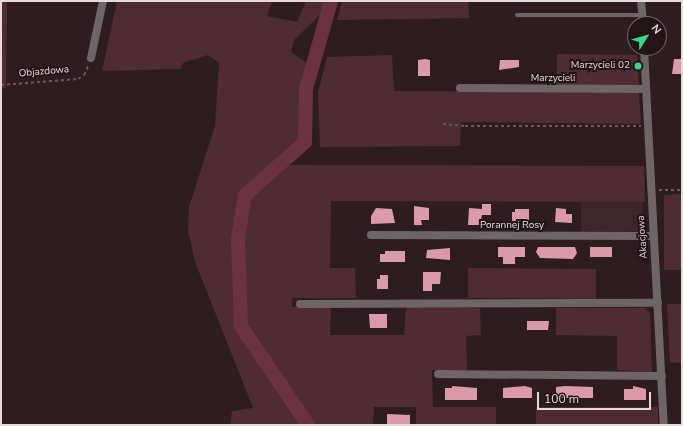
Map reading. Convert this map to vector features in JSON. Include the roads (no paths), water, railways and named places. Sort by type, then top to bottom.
[{"type":"street","points":[[91,58],[103,1]]},
{"type":"street","points":[[642,1],[642,15]]},
{"type":"street","name":"Akacjowa","points":[[644,56],[664,425]]},
{"type":"street","name":"Marzycieli","points":[[460,88],[646,89]]},
{"type":"street","name":"Porannej Rosy","points":[[372,235],[653,236]]},
{"type":"street","points":[[300,304],[658,303]]},
{"type":"street","points":[[438,374],[662,376]]},
{"type":"lane","points":[[517,15],[642,15]]},
{"type":"waterway","points":[[308,425],[241,326],[238,238],[245,195],[305,142],[306,89],[331,1]]},
{"type":"place","name":"Marzycieli 02","points":[[638,66]]}]
